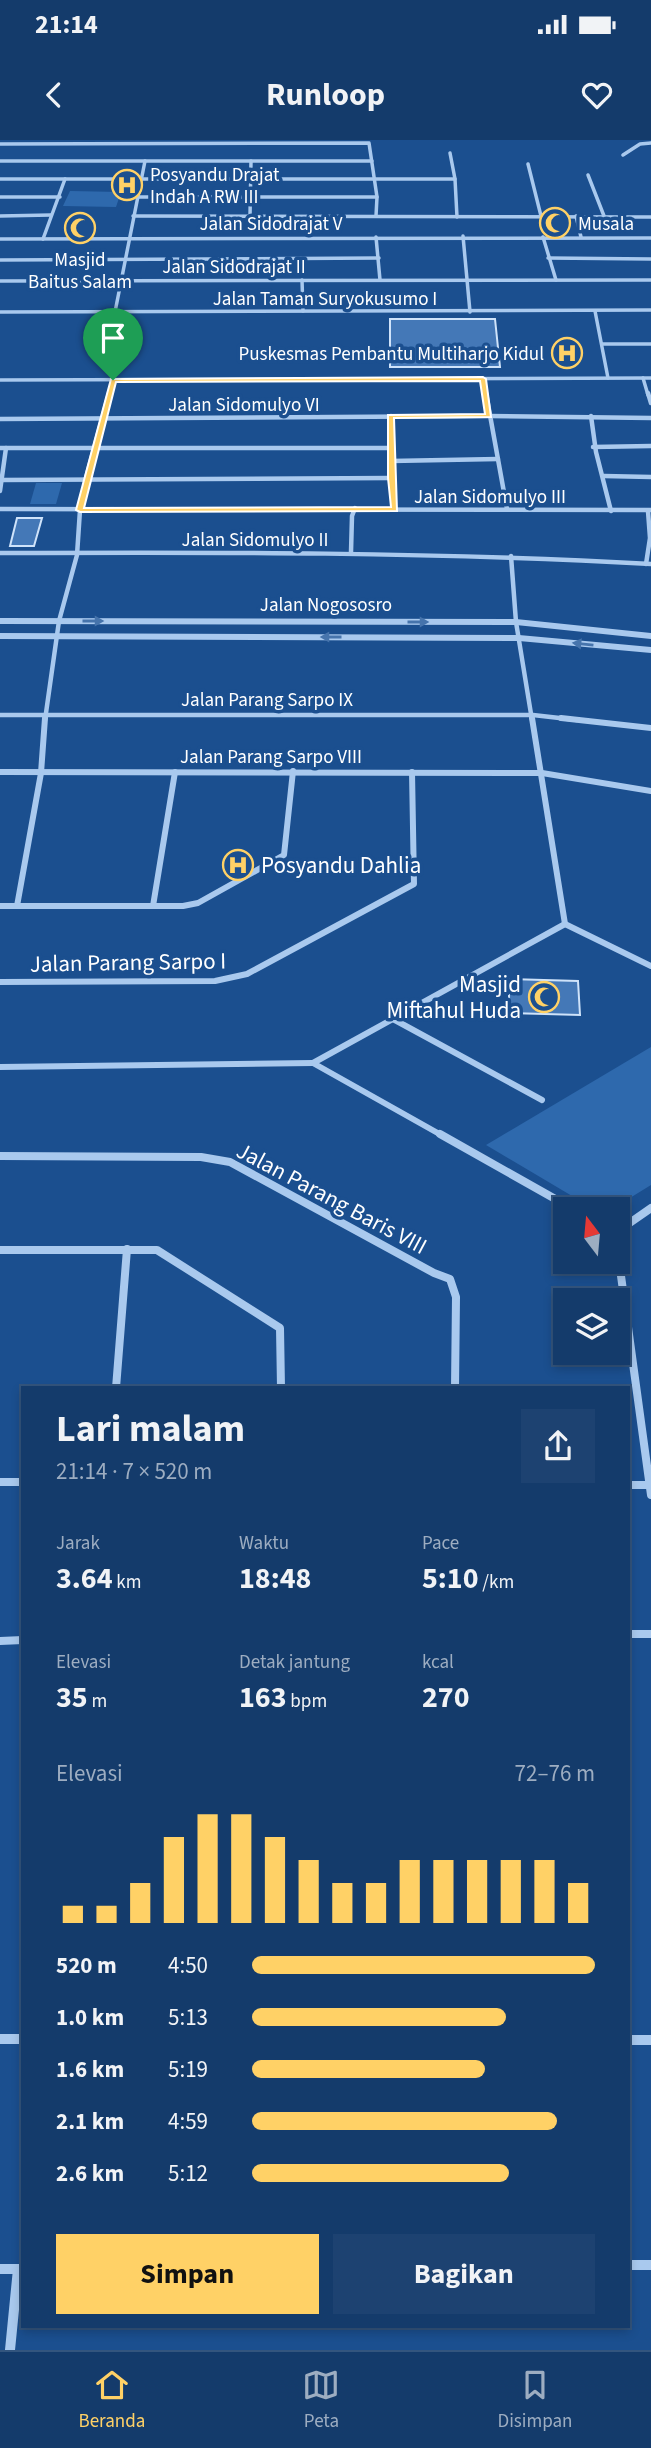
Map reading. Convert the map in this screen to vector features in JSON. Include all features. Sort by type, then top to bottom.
[{"type":"street","points":[[0,144],[153,141],[371,144],[377,197],[376,216]]},
{"type":"street","points":[[64,161],[71,143]]},
{"type":"street","points":[[624,155],[639,144],[651,143]]},
{"type":"street","points":[[450,153],[456,179],[457,217]]},
{"type":"street","points":[[0,161],[372,161]]},
{"type":"street","points":[[116,312],[145,161]]},
{"type":"street","points":[[250,216],[251,161]]},
{"type":"street","points":[[528,164],[541,216]]},
{"type":"street","points":[[588,175],[604,216]]},
{"type":"street","points":[[0,178],[456,179]]},
{"type":"street","points":[[43,239],[65,178]]},
{"type":"street","points":[[0,197],[60,197]]},
{"type":"street","points":[[136,197],[377,197]]},
{"type":"street","points":[[0,216],[51,215]]},
{"type":"street","points":[[133,216],[651,217]]},
{"type":"street","points":[[576,216],[581,237]]},
{"type":"street","points":[[463,236],[470,312]]},
{"type":"street","name":"Jalan Sidodrajat V","points":[[0,239],[463,236],[651,238]]},
{"type":"street","points":[[376,237],[380,280]]},
{"type":"street","points":[[543,237],[555,281]]},
{"type":"street","points":[[0,260],[379,258]]},
{"type":"street","points":[[548,258],[651,259]]},
{"type":"street","points":[[302,280],[303,311]]},
{"type":"street","name":"Jalan Sidodrajat II","points":[[0,281],[651,280]]},
{"type":"street","name":"Jalan Taman Suryokusumo I","points":[[0,312],[651,310]]},
{"type":"street","points":[[595,311],[608,378]]},
{"type":"street","points":[[602,344],[651,344]]},
{"type":"street","points":[[643,378],[651,403]]},
{"type":"street","points":[[0,380],[651,378]]},
{"type":"street","points":[[483,379],[507,509]]},
{"type":"street","points":[[17,906],[41,773],[45,715],[59,621],[77,555],[80,510],[86,478],[113,380]]},
{"type":"street","points":[[391,416],[391,478],[395,509]]},
{"type":"street","name":"Jalan Sidomulyo VI","points":[[0,419],[391,416],[651,418]]},
{"type":"street","points":[[591,416],[593,447],[604,476],[611,511]]},
{"type":"street","points":[[593,447],[651,446]]},
{"type":"street","points":[[0,491],[3,449],[391,448]]},
{"type":"street","points":[[391,461],[498,459]]},
{"type":"street","points":[[604,476],[651,477]]},
{"type":"street","points":[[2,480],[391,478]]},
{"type":"street","points":[[351,552],[352,516],[355,508]]},
{"type":"street","name":"Jalan Sidomulyo III","points":[[0,509],[650,511]]},
{"type":"street","points":[[648,564],[650,511]]},
{"type":"street","name":"Jalan Sidomulyo II","points":[[0,553],[77,555],[351,552],[510,555],[648,564]]},
{"type":"street","points":[[510,555],[516,622],[565,924]]},
{"type":"street","name":"Jalan Nogososro","points":[[0,621],[516,622],[651,636]]},
{"type":"street","name":"Jalan Nogososro","points":[[0,636],[519,638],[651,650]]},
{"type":"street","name":"Jalan Parang Sarpo IX","points":[[0,715],[533,715],[651,728]]},
{"type":"street","points":[[0,906],[198,904],[284,855],[293,771]]},
{"type":"street","name":"Jalan Parang Sarpo VIII","points":[[0,772],[542,773],[651,791]]},
{"type":"street","points":[[153,906],[175,772]]},
{"type":"street","name":"Jalan Parang Sarpo I","points":[[0,984],[215,981],[247,974],[414,884],[412,772]]},
{"type":"street","points":[[565,924],[651,966]]},
{"type":"street","points":[[0,1067],[313,1063],[565,924]]},
{"type":"street","points":[[393,1019],[542,1100]]},
{"type":"street","points":[[313,1063],[553,1198]]},
{"type":"street","name":"Jalan Parang Baris VIII","points":[[0,1156],[201,1157],[230,1162],[450,1279],[456,1297],[455,1386]]},
{"type":"street","points":[[630,1223],[651,1208]]},
{"type":"street","points":[[116,1386],[127,1249]]},
{"type":"street","points":[[0,1250],[157,1250],[280,1328],[281,1386]]},
{"type":"street","points":[[621,1274],[651,1495]]},
{"type":"street","points":[[0,1482],[21,1482]]},
{"type":"street","points":[[630,1485],[650,1485]]},
{"type":"street","points":[[630,1634],[651,1634]]},
{"type":"street","points":[[0,1641],[21,1640]]},
{"type":"street","points":[[0,2039],[21,2039]]},
{"type":"street","points":[[630,2040],[651,2040]]},
{"type":"street","points":[[630,2265],[651,2264]]},
{"type":"street","points":[[0,2270],[20,2269],[10,2350]]},
{"type":"shaded area","points":[[70,191],[121,192],[116,207],[63,206]]},
{"type":"shaded area","points":[[36,483],[62,483],[56,504],[30,504]]},
{"type":"shaded area","points":[[651,1047],[651,1185],[630,1198],[574,1197],[486,1145]]},
{"type":"building","points":[[390,319],[495,319],[500,367],[390,367]]},
{"type":"building","points":[[17,518],[42,518],[34,546],[10,546]]},
{"type":"building","name":"Masjid Miftahul Huda","points":[[509,979],[578,981],[580,1015],[509,1013]]},
{"type":"place","name":"Posyandu Drajat Indah A RW III","points":[[127,185]]},
{"type":"place","name":"Musala","points":[[555,223]]},
{"type":"place","name":"Masjid Baitus Salam","points":[[80,228]]},
{"type":"place","name":"Puskesmas Pembantu Multiharjo Kidul","points":[[567,353]]},
{"type":"place","name":"Posyandu Dahlia","points":[[238,865]]},
{"type":"place","name":"Masjid Miftahul Huda","points":[[544,997]]},
{"type":"route","points":[[483,379],[489,416],[391,416],[391,478],[395,509],[80,510],[113,380],[483,379]]}]
